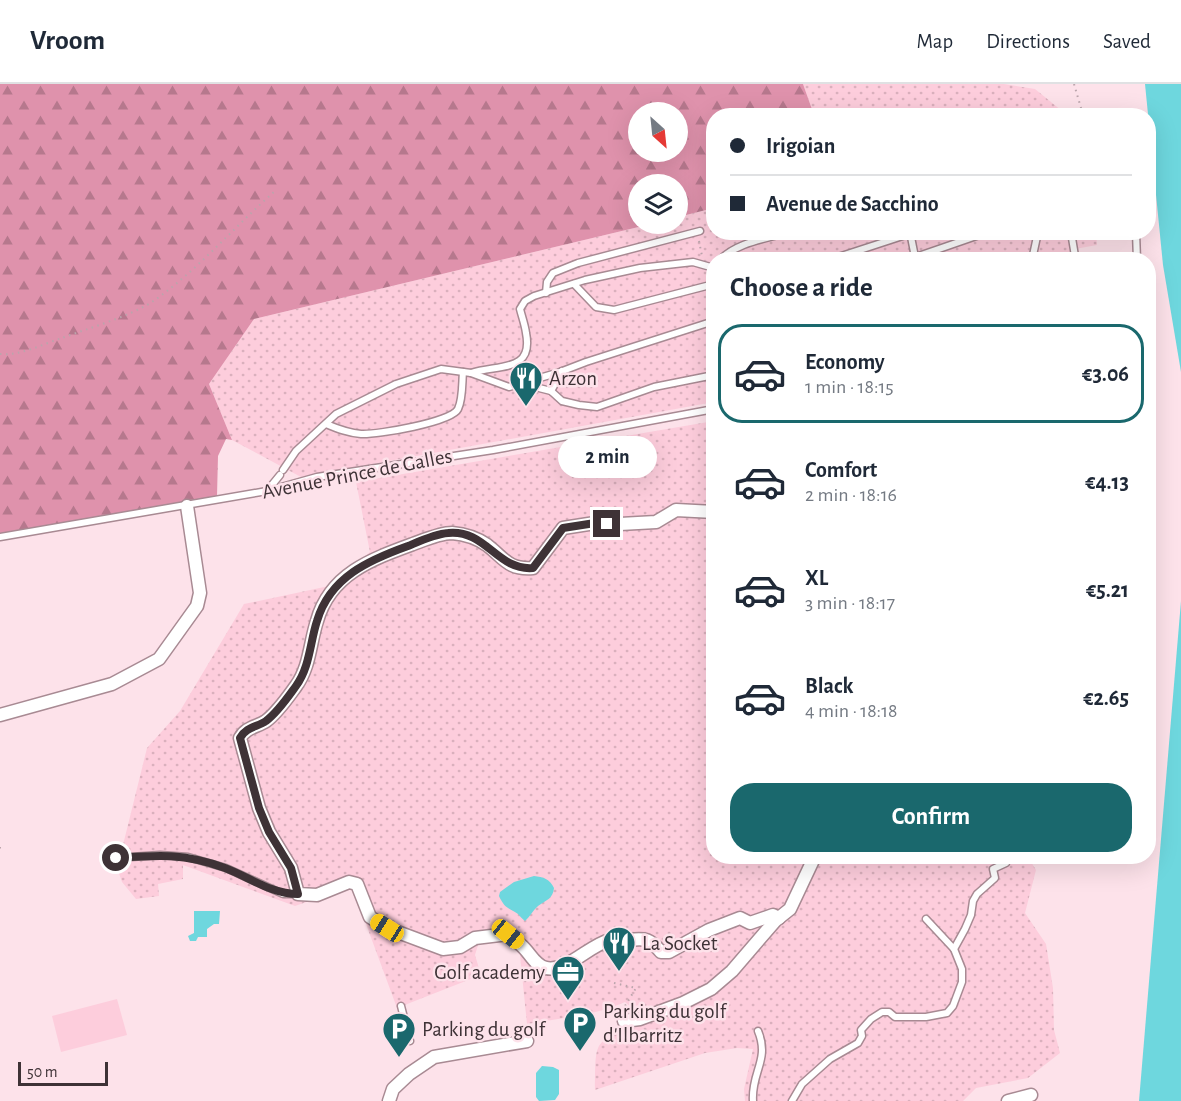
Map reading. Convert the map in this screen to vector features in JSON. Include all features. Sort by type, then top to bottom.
[{"type":"street","points":[[0,715],[112,684],[159,659],[197,606],[200,593],[187,506]]},
{"type":"street","points":[[706,512],[676,510],[656,522],[595,523],[563,528],[533,568],[522,569],[505,562],[486,544],[463,534],[447,533],[385,554],[358,566],[330,592],[317,620],[311,652],[298,684],[266,721],[244,731],[240,738],[259,808],[269,832],[291,868],[298,894],[317,895],[349,882],[357,884],[370,917],[387,928],[443,949],[459,947],[475,938],[508,934],[524,947],[535,962],[546,968],[574,961],[584,952],[609,940],[642,938],[654,944],[661,952],[669,952],[709,930],[740,918],[750,923],[773,915],[779,918]]},
{"type":"street","points":[[624,1021],[640,1019],[683,1003],[711,989],[732,971],[779,918],[790,909],[811,864]]},
{"type":"street","points":[[389,1101],[393,1089],[409,1074],[434,1057],[527,1041]]},
{"type":"street","points":[[1008,1101],[1030,1095]]},
{"type":"lane","points":[[546,293],[553,273],[578,263],[699,232]]},
{"type":"lane","points":[[728,252],[762,240]]},
{"type":"lane","points":[[854,252],[890,240]]},
{"type":"lane","points":[[930,252],[965,240]]},
{"type":"lane","points":[[467,372],[517,363],[522,360],[526,355],[527,346],[520,309],[525,301],[574,284],[640,268],[693,262],[704,265]]},
{"type":"lane","points":[[574,284],[596,307],[614,310],[706,286]]},
{"type":"lane","points":[[267,491],[296,452],[336,414],[396,384],[441,369],[467,372],[509,387],[706,324]]},
{"type":"lane","points":[[551,391],[562,371]]},
{"type":"lane","points":[[326,424],[346,432],[364,434],[435,422],[452,416],[458,408],[467,372]]},
{"type":"lane","points":[[521,383],[551,391],[562,401],[597,407],[654,387],[706,377]]},
{"type":"lane","name":"Avenue Prince de Galles","points":[[0,537],[267,491],[317,477],[493,450],[706,410]]},
{"type":"lane","points":[[116,858],[160,855],[188,857],[226,868],[283,894],[298,894]]},
{"type":"lane","points":[[954,950],[971,915],[977,894],[995,878],[993,868],[1003,864]]},
{"type":"lane","points":[[792,1101],[802,1084],[830,1059],[858,1043],[862,1036],[861,1030],[871,1019],[882,1012],[889,1012],[895,1017],[926,1017],[947,1012],[953,1006],[962,982],[962,969],[954,950],[926,919]]},
{"type":"lane","points":[[401,1006],[410,1041]]},
{"type":"lane","points":[[753,1101],[752,1090],[763,1056],[762,1041],[758,1031]]},
{"type":"path","points":[[1074,84],[1081,108]]},
{"type":"path","points":[[0,354],[6,355],[37,347],[114,319],[150,302],[197,265],[275,191]]},
{"type":"path","points":[[699,232],[704,265]]},
{"type":"path","points":[[614,983],[636,988],[625,1005]]},
{"type":"shaded area","points":[[803,84],[1004,84],[1035,89],[1058,108],[812,108]]},
{"type":"shaded area","points":[[706,210],[706,240],[1097,240],[1097,245],[1075,249],[1076,252],[706,252],[706,403],[301,477],[232,440],[209,384],[254,319],[628,230],[628,234],[688,234],[688,214]]},
{"type":"shaded area","points":[[706,422],[706,864],[1032,864],[1036,870],[1025,913],[1046,944],[1053,988],[1054,1030],[1060,1053],[1028,1078],[976,1088],[963,1101],[745,1101],[744,1089],[753,1049],[737,1048],[705,1053],[595,1090],[596,1060],[600,1044],[605,1039],[642,1025],[639,1014],[625,1002],[589,1014],[527,1024],[520,955],[515,942],[503,938],[478,945],[475,955],[481,975],[397,1008],[352,886],[295,906],[183,865],[183,879],[158,884],[159,896],[136,899],[122,882],[115,862],[123,845],[147,748],[180,711],[244,604],[329,586],[370,552],[356,482]]},
{"type":"shaded area","points":[[117,999],[127,1035],[61,1052],[52,1016]]},
{"type":"green space","points":[[0,84],[803,84],[812,108],[706,108],[706,210],[688,214],[688,174],[628,174],[628,230],[254,319],[209,384],[232,440],[226,439],[218,456],[217,496],[0,535]]},
{"type":"water","points":[[1145,84],[1181,84],[1181,372],[1163,265],[1156,195],[1156,108],[1147,108]]},
{"type":"water","points":[[1181,601],[1181,1101],[1139,1101]]},
{"type":"water","points":[[534,876],[548,881],[554,888],[551,897],[536,908],[525,921],[505,906],[499,896],[500,892],[514,882]]},
{"type":"water","points":[[194,911],[220,911],[219,924],[214,924],[207,929],[207,937],[198,937],[196,941],[190,941],[188,936],[194,933]]},
{"type":"water","points":[[542,1066],[559,1070],[559,1094],[555,1100],[539,1101],[536,1097],[536,1073]]},
{"type":"place","name":"Arzon","points":[[526,407]]},
{"type":"place","name":"La Socket","points":[[619,972]]},
{"type":"place","name":"Golf academy","points":[[568,1001]]},
{"type":"place","name":"Parking du golf d'Ilbarritz","points":[[580,1052]]},
{"type":"place","name":"Parking du golf","points":[[399,1058]]},
{"type":"route","points":[[116,858],[160,855],[188,857],[226,868],[283,894],[298,894],[291,868],[269,832],[259,808],[240,738],[244,731],[266,721],[298,684],[311,652],[317,620],[330,592],[358,566],[420,541],[447,533],[463,534],[486,544],[505,562],[522,569],[533,568],[563,528],[595,523],[607,524]]}]
